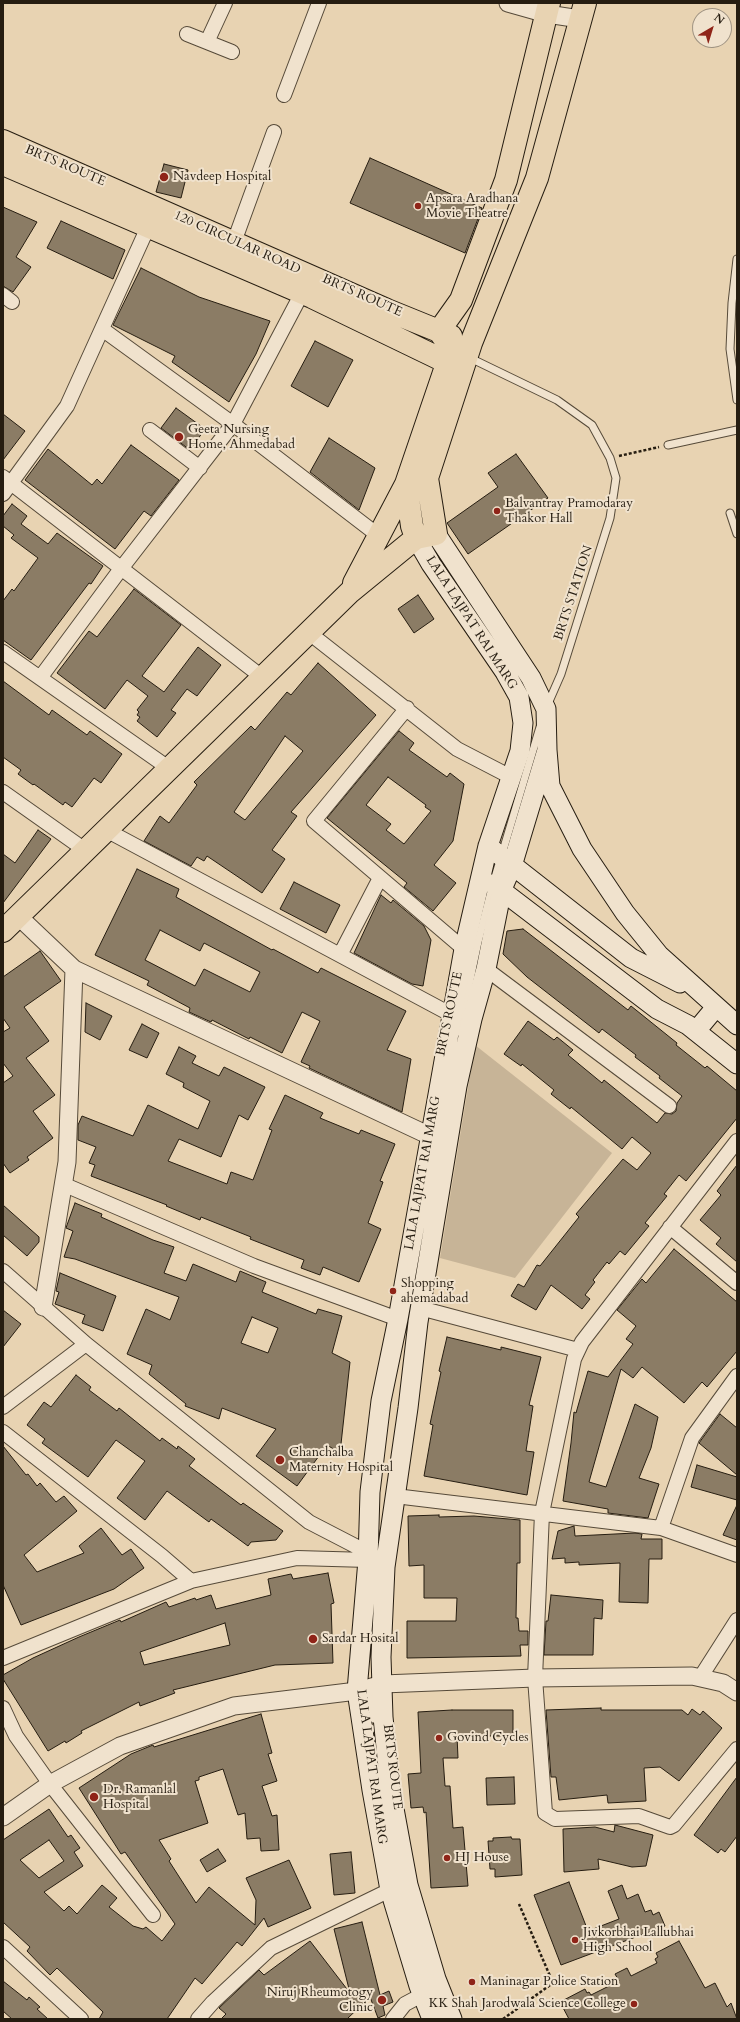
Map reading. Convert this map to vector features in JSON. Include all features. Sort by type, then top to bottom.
[{"type":"main road","points":[[548,8],[506,180],[461,300],[454,351],[427,478],[426,536],[531,678],[546,708],[550,786],[582,849],[630,919],[659,954],[698,992],[737,1025]]},
{"type":"main road","points":[[454,351],[537,178],[583,11]]},
{"type":"main road","name":"120 CIRCULAR ROAD","points":[[3,141],[234,242],[454,351]]},
{"type":"main road","name":"120 CIRCULAR ROAD","points":[[3,164],[302,293],[454,351]]},
{"type":"main road","name":"LALA LAJPAT RAI MARG","points":[[452,2019],[436,1980],[408,1885],[390,1787],[383,1717],[372,1685],[381,1658],[385,1567],[393,1492],[408,1408],[420,1308],[457,1086],[472,1019],[486,969],[493,883],[501,856],[511,777],[520,751],[523,724],[519,697],[505,672],[431,564],[426,536],[412,526],[406,484],[454,351]]},
{"type":"main road","points":[[350,592],[406,484]]},
{"type":"main road","points":[[11,923],[350,592],[426,536]]},
{"type":"main road","name":"LALA LAJPAT RAI MARG","points":[[432,2019],[422,1995],[397,1887],[372,1790],[372,1685],[368,1556],[370,1492],[381,1400],[433,1143],[452,1015],[464,950],[493,883],[501,856],[547,750]]},
{"type":"main road","points":[[501,856],[631,958],[698,992]]},
{"type":"main road","points":[[493,883],[657,1009],[688,1025],[737,1064]]},
{"type":"main road","points":[[696,1031],[716,1007]]},
{"type":"street","points":[[207,42],[226,3]]},
{"type":"street","points":[[284,95],[319,3]]},
{"type":"street","points":[[508,3],[583,11]]},
{"type":"street","points":[[187,34],[232,52]]},
{"type":"street","points":[[234,242],[274,132]]},
{"type":"street","points":[[148,227],[67,406],[5,485],[262,677]]},
{"type":"street","points":[[40,678],[120,570],[233,424],[302,293]]},
{"type":"street","points":[[102,329],[233,424],[379,536]]},
{"type":"street","points":[[150,430],[200,468]]},
{"type":"street","points":[[308,632],[458,749],[511,777]]},
{"type":"street","points":[[3,652],[170,769]]},
{"type":"street","points":[[407,708],[314,821],[464,950]]},
{"type":"street","points":[[3,792],[85,850]]},
{"type":"street","points":[[106,830],[452,1015]]},
{"type":"street","points":[[340,955],[380,878]]},
{"type":"street","points":[[11,923],[74,969],[433,1143]]},
{"type":"street","points":[[43,1307],[65,1185],[74,969]]},
{"type":"street","points":[[486,969],[669,1106]]},
{"type":"street","points":[[737,1141],[582,1342],[574,1359],[542,1513],[536,1678],[545,1813],[555,1819],[639,1816],[670,1827],[674,1825],[737,1749]]},
{"type":"street","points":[[65,1185],[254,1266],[398,1319]]},
{"type":"street","points":[[670,1227],[737,1283]]},
{"type":"street","points":[[3,1271],[86,1344],[309,1522],[368,1556]]},
{"type":"street","points":[[420,1308],[578,1350]]},
{"type":"street","points":[[3,1407],[86,1344]]},
{"type":"street","points":[[661,1528],[692,1438],[737,1376]]},
{"type":"street","points":[[3,1432],[162,1556],[191,1581]]},
{"type":"street","points":[[393,1492],[661,1528],[737,1555]]},
{"type":"street","points":[[3,1658],[191,1581],[297,1558],[368,1556]]},
{"type":"street","points":[[700,1678],[737,1620]]},
{"type":"street","points":[[3,1817],[50,1784],[120,1746],[234,1706],[372,1685],[536,1678],[692,1676],[723,1683],[737,1692]]},
{"type":"street","points":[[3,1708],[16,1736],[50,1784],[154,1915]]},
{"type":"street","points":[[198,2019],[212,2002],[271,1948],[397,1887]]},
{"type":"street","points":[[3,1947],[81,2019]]},
{"type":"street","points":[[393,2019],[405,2004],[422,1995]]},
{"type":"lane","points":[[737,259],[732,303],[730,349],[737,400]]},
{"type":"lane","points":[[454,351],[557,400],[592,425],[610,458]]},
{"type":"lane","points":[[668,445],[737,430]]},
{"type":"lane","name":"BRTS STATION","points":[[546,708],[561,674],[610,518],[616,478],[610,458]]},
{"type":"lane","points":[[730,512],[737,534]]},
{"type":"lane","points":[[501,856],[546,708]]},
{"type":"lane","name":"BRTS ROUTE","points":[[457,1042],[478,942],[493,883]]},
{"type":"lane","points":[[433,1143],[448,1086]]},
{"type":"lane","points":[[407,1347],[418,1271]]},
{"type":"lane","points":[[375,1604],[378,1567],[393,1492],[393,1452]]},
{"type":"lane","name":"BRTS ROUTE","points":[[372,1685],[375,1724]]},
{"type":"path","points":[[610,458],[668,445]]},
{"type":"path","points":[[503,2019],[553,1983],[519,1904]]},
{"type":"shaded area","points":[[475,1045],[612,1153],[515,1278],[440,1258]]},
{"type":"building","name":"Apsara Aradhana Movie Theatre","points":[[370,158],[482,208],[465,253],[350,203]]},
{"type":"building","points":[[164,164],[188,170],[181,198],[156,192]]},
{"type":"building","points":[[3,207],[37,222],[16,257],[31,267],[13,292],[3,286]]},
{"type":"building","points":[[61,221],[125,250],[113,279],[47,248]]},
{"type":"building","points":[[141,268],[199,297],[270,321],[256,354],[229,402],[172,362],[175,356],[113,325]]},
{"type":"building","points":[[315,341],[353,360],[328,407],[291,386]]},
{"type":"building","points":[[176,408],[205,429],[190,450],[161,428]]},
{"type":"building","points":[[3,414],[25,431],[3,460]]},
{"type":"building","points":[[329,438],[375,468],[359,510],[310,472]]},
{"type":"building","points":[[131,445],[179,480],[151,516],[144,511],[115,549],[25,480],[48,449],[92,485],[97,479],[102,484]]},
{"type":"building","name":"Balvantray Pramodaray Thakor Hall","points":[[516,454],[548,498],[468,554],[447,523],[498,487],[488,473]]},
{"type":"building","points":[[12,504],[27,516],[21,524],[48,544],[57,533],[103,566],[91,584],[89,583],[31,660],[3,640],[3,601],[12,589],[14,591],[38,558],[11,538],[14,535],[3,526],[3,516]]},
{"type":"building","points":[[134,589],[181,625],[142,676],[164,692],[198,647],[221,665],[197,696],[187,689],[171,710],[176,713],[157,737],[137,721],[140,717],[137,715],[139,712],[137,710],[148,696],[127,680],[105,709],[57,673],[89,631],[97,637]]},
{"type":"building","points":[[418,595],[434,619],[414,633],[398,609]]},
{"type":"building","points":[[318,663],[376,715],[291,812],[297,816],[272,850],[285,859],[262,893],[207,856],[204,861],[197,857],[191,866],[144,841],[160,816],[169,823],[197,785],[194,782],[251,726],[255,730],[287,692],[291,695]],"holes":[[[285,736],[303,751],[245,820],[234,812]]]},
{"type":"building","points":[[3,681],[49,715],[52,710],[87,735],[90,731],[122,754],[101,783],[94,778],[72,807],[65,802],[63,805],[34,784],[33,785],[18,774],[21,770],[3,757]]},
{"type":"building","points":[[399,731],[414,743],[409,750],[447,777],[450,773],[464,784],[453,841],[434,865],[456,883],[433,911],[404,887],[407,883],[327,818]],"holes":[[[388,777],[426,805],[425,807],[431,811],[404,844],[386,830],[391,824],[366,805]]]},
{"type":"building","points":[[38,830],[51,839],[3,903],[3,854],[15,863]]},
{"type":"building","points":[[137,869],[179,889],[176,897],[272,950],[273,949],[318,973],[321,968],[406,1011],[387,1050],[411,1059],[402,1112],[309,1068],[310,1066],[301,1062],[320,1021],[302,1012],[282,1053],[250,1037],[249,1039],[212,1020],[211,1022],[189,1012],[190,1008],[147,985],[149,981],[95,955]],"holes":[[[160,930],[200,951],[204,943],[260,972],[250,992],[204,969],[195,986],[145,960]]]},
{"type":"building","points":[[294,882],[340,905],[326,933],[280,909]]},
{"type":"building","points":[[381,895],[391,903],[393,900],[424,926],[431,940],[423,986],[412,984],[354,953]]},
{"type":"building","points":[[523,929],[628,1010],[631,1006],[677,1043],[676,1045],[705,1068],[707,1066],[737,1091],[737,1118],[686,1181],[679,1175],[664,1194],[667,1196],[645,1223],[649,1226],[625,1255],[620,1251],[609,1264],[607,1262],[593,1280],[595,1282],[585,1295],[590,1299],[582,1309],[551,1285],[536,1310],[511,1296],[518,1284],[524,1287],[537,1265],[540,1266],[579,1217],[576,1214],[623,1159],[637,1170],[651,1153],[632,1137],[622,1149],[571,1107],[570,1109],[551,1094],[554,1090],[522,1064],[521,1066],[504,1054],[528,1021],[554,1040],[557,1037],[573,1050],[568,1055],[602,1083],[604,1080],[657,1123],[665,1113],[672,1114],[676,1111],[677,1103],[682,1096],[659,1078],[660,1076],[635,1057],[636,1055],[602,1029],[599,1033],[527,977],[503,954],[507,931]]},
{"type":"building","points":[[40,951],[61,981],[24,1007],[49,1041],[26,1058],[55,1095],[33,1111],[53,1138],[27,1157],[29,1160],[10,1173],[3,1163],[3,1083],[13,1076],[3,1063],[3,1032],[10,1028],[3,1018],[3,977]]},
{"type":"building","points":[[86,1003],[112,1016],[100,1040],[85,1032]]},
{"type":"building","points":[[142,1024],[159,1033],[147,1058],[129,1050]]},
{"type":"building","points":[[179,1047],[196,1056],[192,1063],[219,1076],[224,1067],[265,1087],[248,1120],[239,1115],[221,1157],[179,1139],[168,1161],[227,1184],[231,1172],[253,1180],[272,1130],[269,1129],[285,1095],[323,1113],[320,1118],[359,1134],[361,1130],[395,1144],[380,1181],[383,1182],[368,1223],[381,1229],[359,1282],[323,1267],[320,1275],[301,1268],[304,1260],[250,1239],[251,1237],[201,1217],[200,1220],[166,1206],[167,1205],[91,1176],[95,1165],[89,1163],[96,1147],[78,1140],[78,1125],[82,1116],[133,1136],[148,1105],[198,1129],[210,1101],[183,1087],[184,1083],[166,1074]]},
{"type":"building","points":[[737,1165],[737,1262],[716,1244],[721,1238],[700,1220],[721,1195],[717,1191]]},
{"type":"building","points":[[75,1203],[102,1214],[101,1217],[153,1240],[174,1247],[164,1273],[186,1281],[193,1264],[236,1282],[240,1271],[266,1282],[262,1292],[316,1314],[318,1309],[342,1316],[332,1353],[350,1362],[340,1453],[327,1445],[297,1486],[256,1456],[276,1429],[222,1408],[219,1419],[185,1406],[186,1404],[149,1374],[152,1365],[127,1354],[146,1309],[170,1320],[179,1297],[75,1259],[64,1257],[73,1231],[66,1228]],"holes":[[[252,1317],[278,1328],[268,1353],[241,1343]]]},
{"type":"building","points":[[3,1205],[39,1237],[39,1242],[27,1256],[3,1235]]},
{"type":"building","points":[[674,1249],[737,1302],[737,1351],[707,1387],[702,1382],[684,1403],[642,1367],[633,1378],[621,1369],[589,1482],[606,1487],[635,1404],[658,1417],[651,1448],[639,1478],[659,1484],[648,1518],[608,1513],[608,1509],[563,1501],[574,1412],[576,1413],[588,1371],[608,1377],[633,1344],[626,1339],[636,1326],[617,1310],[642,1279],[646,1283]]},
{"type":"building","points":[[60,1273],[116,1296],[103,1331],[82,1323],[85,1315],[55,1304],[59,1292],[56,1291]]},
{"type":"building","points":[[3,1310],[21,1324],[3,1347]]},
{"type":"building","points":[[447,1337],[501,1350],[501,1347],[541,1357],[529,1405],[533,1406],[526,1451],[534,1452],[527,1495],[424,1476],[433,1425],[430,1424],[441,1372],[439,1371]]},
{"type":"building","points":[[76,1375],[91,1387],[89,1390],[117,1411],[119,1408],[160,1441],[162,1438],[177,1449],[178,1446],[195,1459],[189,1466],[241,1505],[243,1503],[283,1531],[276,1540],[251,1542],[248,1546],[211,1519],[209,1522],[167,1491],[145,1520],[117,1498],[145,1461],[116,1440],[88,1477],[42,1443],[45,1439],[27,1425],[44,1402],[51,1407]]},
{"type":"building","points":[[720,1414],[737,1428],[737,1475],[699,1443]]},
{"type":"building","points":[[3,1446],[26,1475],[28,1474],[37,1486],[40,1483],[56,1502],[64,1496],[77,1511],[24,1555],[37,1572],[84,1553],[79,1546],[101,1528],[122,1555],[131,1549],[144,1568],[114,1589],[21,1625],[3,1585]]},
{"type":"building","points":[[697,1465],[737,1477],[737,1500],[691,1487]]},
{"type":"building","points":[[737,1505],[737,1540],[723,1535]]},
{"type":"building","points":[[439,1515],[439,1517],[474,1516],[520,1520],[520,1563],[517,1563],[516,1618],[518,1618],[519,1631],[528,1631],[528,1645],[520,1645],[521,1656],[407,1658],[407,1621],[456,1621],[457,1598],[424,1598],[424,1565],[409,1566],[408,1516]]},
{"type":"building","points":[[574,1526],[575,1536],[635,1533],[642,1534],[641,1539],[662,1539],[662,1559],[649,1559],[648,1603],[619,1602],[620,1563],[579,1565],[579,1562],[565,1563],[565,1558],[552,1559],[558,1531]]},
{"type":"building","points":[[328,1573],[334,1603],[331,1604],[333,1663],[275,1665],[173,1690],[175,1693],[140,1706],[139,1702],[81,1731],[82,1733],[66,1743],[65,1741],[48,1751],[3,1679],[3,1675],[33,1658],[79,1637],[120,1620],[121,1622],[166,1602],[169,1607],[195,1598],[196,1600],[211,1595],[216,1609],[271,1595],[268,1579],[291,1574],[293,1579]],"holes":[[[225,1623],[230,1645],[144,1665],[140,1652]]]},
{"type":"building","points":[[551,1595],[603,1600],[602,1619],[594,1618],[593,1655],[544,1655],[546,1621],[548,1621]]},
{"type":"building","points":[[601,1708],[601,1710],[682,1710],[688,1715],[692,1709],[700,1715],[703,1711],[722,1728],[679,1781],[660,1767],[644,1768],[646,1801],[608,1803],[607,1795],[559,1800],[556,1777],[551,1777],[546,1710]]},
{"type":"building","points":[[452,1710],[513,1710],[513,1736],[457,1736],[458,1758],[443,1758],[445,1786],[450,1786],[453,1828],[463,1827],[468,1886],[431,1888],[426,1812],[424,1813],[423,1807],[411,1808],[408,1774],[421,1773],[418,1712]]},
{"type":"building","points":[[261,1714],[272,1753],[268,1754],[277,1781],[262,1786],[272,1816],[277,1815],[279,1850],[261,1851],[260,1838],[247,1839],[245,1813],[238,1815],[223,1769],[199,1777],[199,1780],[195,1781],[208,1823],[159,1840],[171,1859],[169,1861],[196,1903],[209,1887],[255,1925],[256,1900],[246,1878],[289,1860],[311,1908],[268,1927],[264,1918],[242,1946],[237,1942],[202,1984],[195,1978],[167,2019],[99,2019],[103,2012],[57,1968],[50,1975],[27,1951],[30,1947],[3,1922],[3,1840],[49,1809],[68,1837],[71,1835],[80,1848],[74,1852],[83,1866],[44,1892],[64,1911],[69,1906],[77,1914],[102,1885],[117,1898],[109,1907],[133,1926],[143,1929],[146,1927],[162,1941],[175,1924],[125,1852],[121,1854],[79,1788],[131,1754],[153,1745],[154,1747]],"holes":[[[49,1840],[64,1861],[39,1878],[20,1860]]]},
{"type":"building","points":[[514,1777],[515,1804],[487,1805],[486,1778]]},
{"type":"building","points":[[737,1777],[737,1836],[725,1852],[721,1849],[718,1853],[694,1835]]},
{"type":"building","points":[[615,1825],[653,1835],[646,1866],[632,1867],[598,1859],[599,1869],[564,1872],[563,1829],[595,1827],[614,1832]]},
{"type":"building","points":[[511,1837],[512,1839],[520,1839],[522,1875],[495,1877],[495,1869],[490,1869],[488,1841],[493,1841],[493,1838]]},
{"type":"building","points":[[218,1849],[226,1861],[207,1872],[200,1860]]},
{"type":"building","points":[[351,1852],[355,1893],[334,1895],[330,1854]]},
{"type":"building","points":[[569,1882],[588,1931],[619,1919],[608,1891],[622,1885],[627,1899],[638,1894],[645,1912],[651,1910],[653,1915],[659,1912],[665,1926],[561,1965],[534,1895]]},
{"type":"building","points":[[362,1922],[380,1995],[389,1991],[393,2002],[383,2006],[385,2015],[378,2018],[370,1997],[347,2019],[221,2019],[226,2014],[219,2008],[259,1970],[264,1975],[310,1941],[350,1993],[334,1929]]},
{"type":"building","points":[[679,1941],[705,1988],[715,1983],[727,2007],[731,2003],[737,2019],[569,2019],[560,2002],[585,1989],[587,1993],[589,1992],[591,1995],[619,1981],[615,1974],[627,1968],[631,1976],[657,1963],[655,1959],[658,1957],[656,1953]]},
{"type":"building","points":[[3,1981],[27,2000],[29,1997],[40,2007],[37,2009],[48,2019],[12,2019],[3,2011]]},
{"type":"place","name":"Navdeep Hospital","points":[[164,177]]},
{"type":"place","name":"Apsara Aradhana Movie Theatre","points":[[418,206]]},
{"type":"place","name":"Geeta Nursing Home, Ahmedabad","points":[[179,437]]},
{"type":"place","name":"Balvantray Pramodaray Thakor Hall","points":[[497,511]]},
{"type":"place","name":"Shopping ahemadabad","points":[[393,1291]]},
{"type":"place","name":"Chanchalba Maternity Hospital","points":[[280,1460]]},
{"type":"place","name":"Sardar Hosital","points":[[313,1639]]},
{"type":"place","name":"Govind Cycles","points":[[439,1738]]},
{"type":"place","name":"Dr. Ramanlal Hospital","points":[[94,1797]]},
{"type":"place","name":"HJ House","points":[[447,1858]]},
{"type":"place","name":"Jivkorbhai Lallubhai High School","points":[[575,1940]]},
{"type":"place","name":"Maninagar Police Station","points":[[472,1982]]},
{"type":"place","name":"Niruj Rheumotogy Clinic","points":[[382,2000]]},
{"type":"place","name":"KK Shah Jarodwala Science College","points":[[634,2004]]}]
